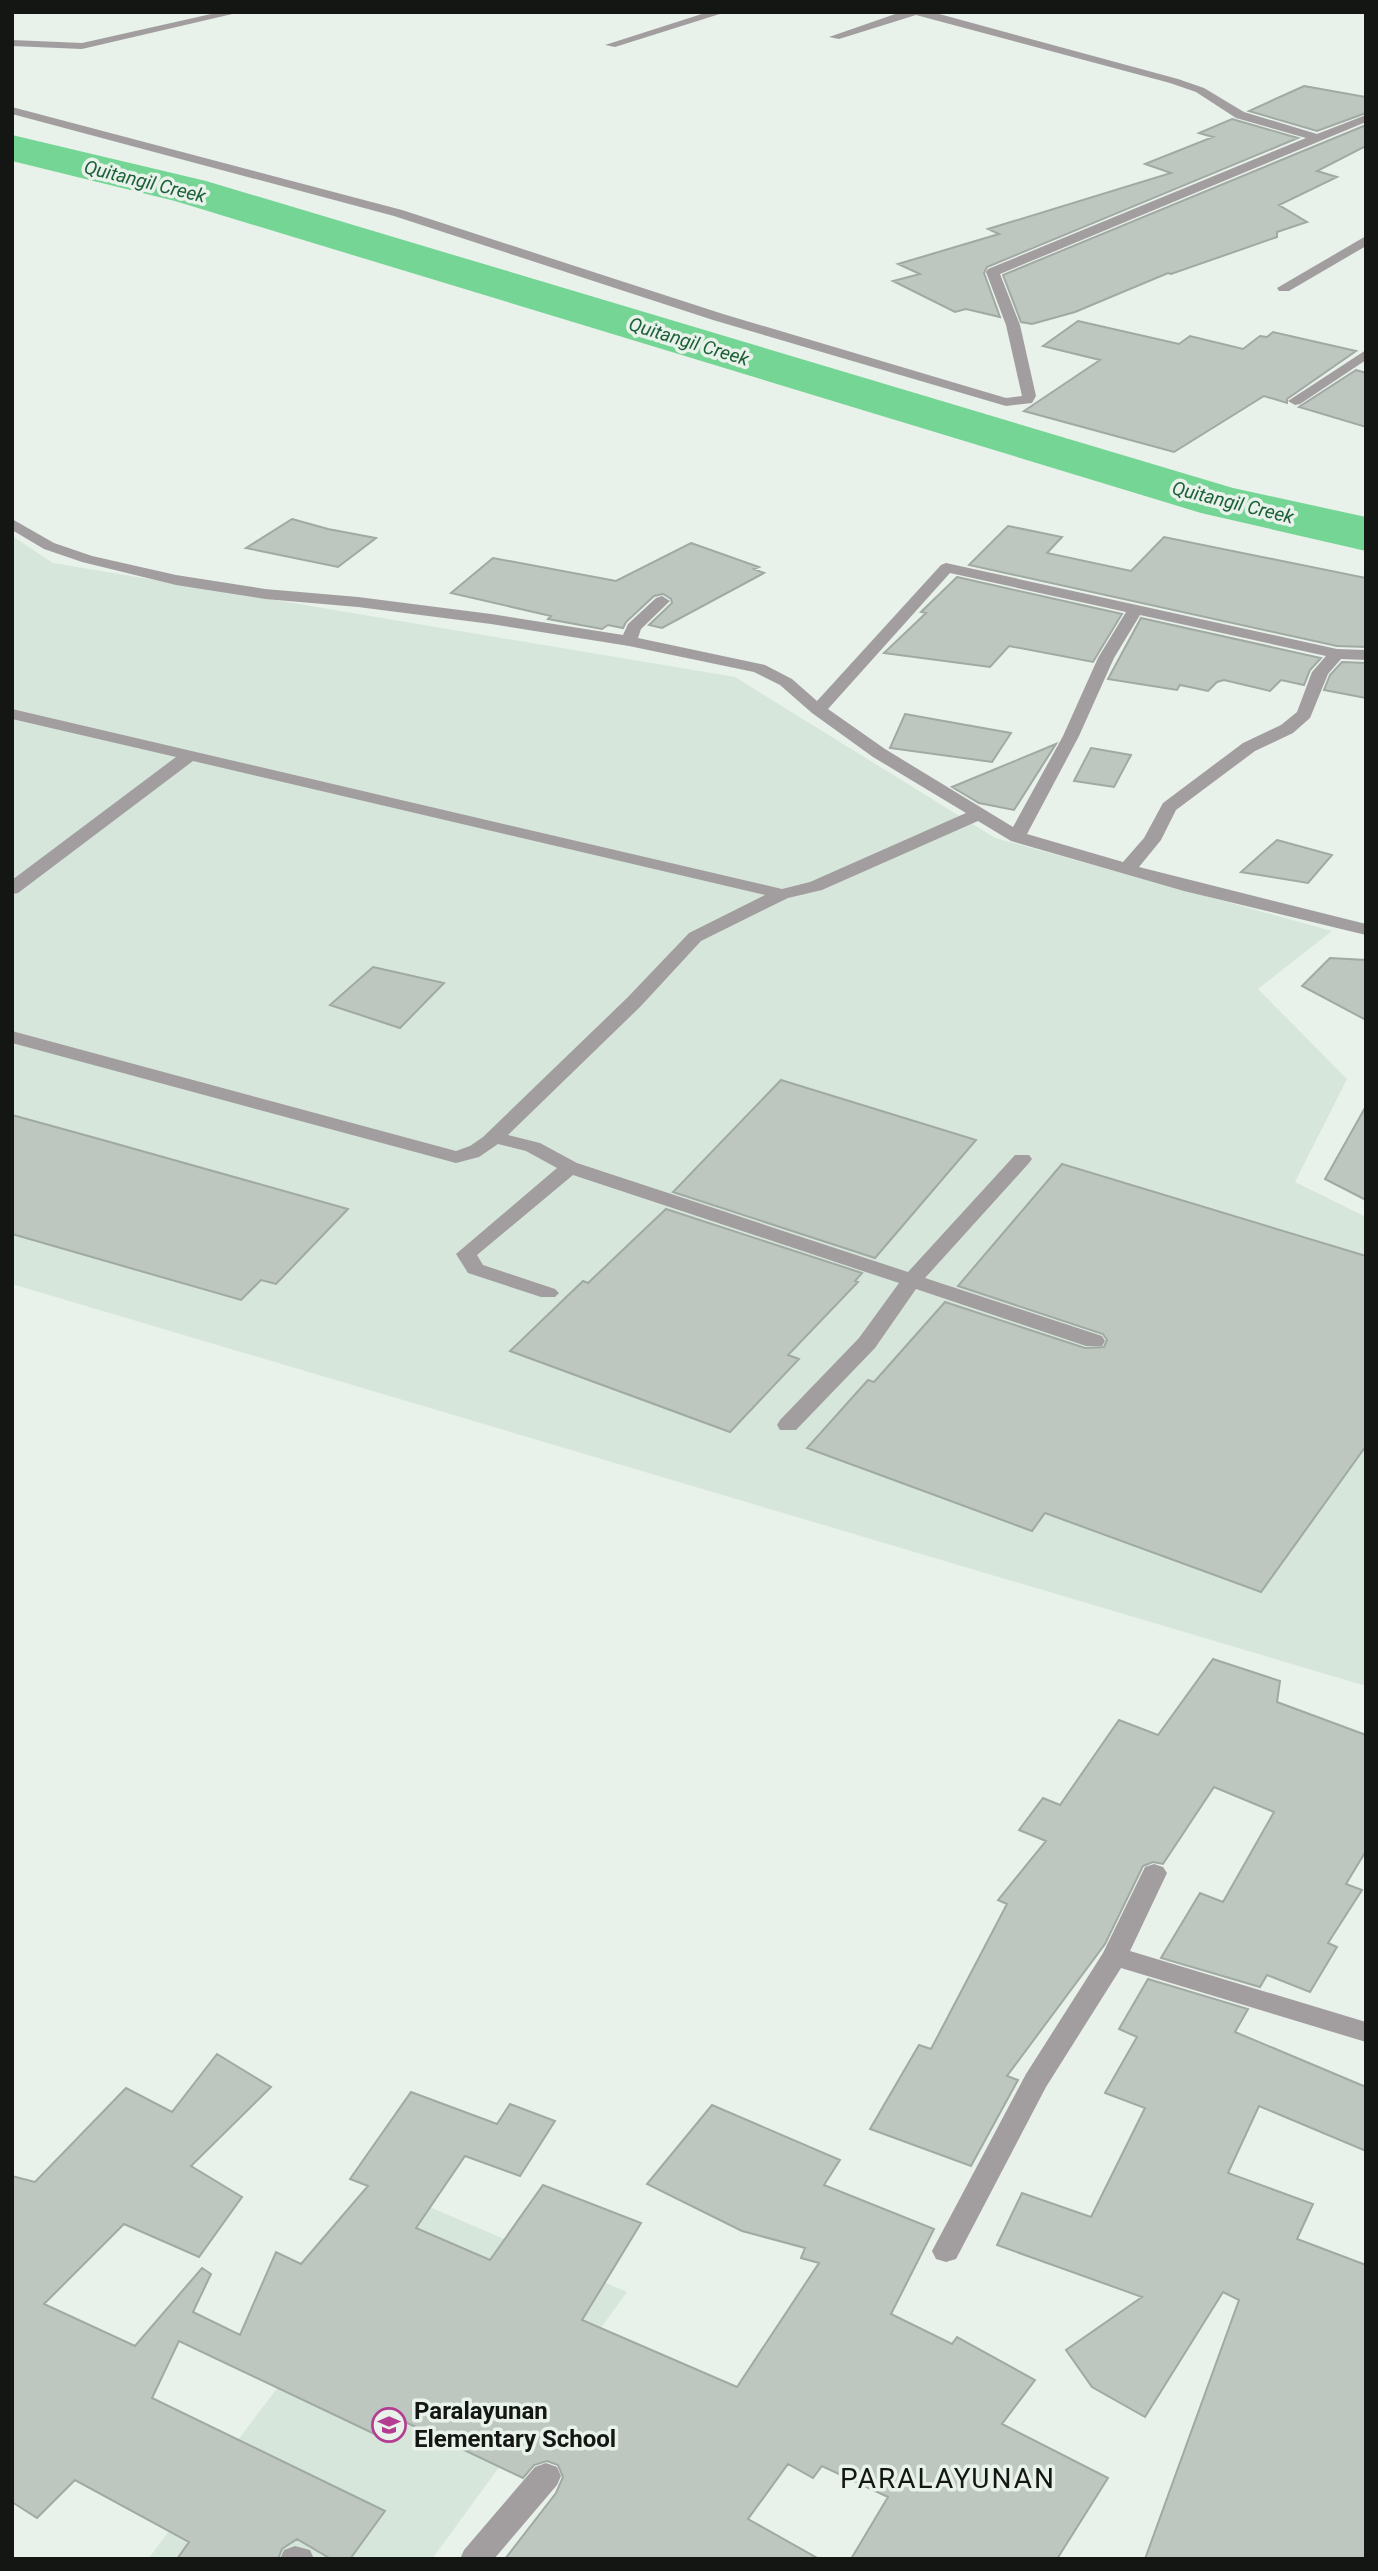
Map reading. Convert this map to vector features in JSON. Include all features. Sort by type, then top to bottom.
[{"type":"street","points":[[12,43],[40,46],[94,45],[236,12]]},
{"type":"street","points":[[611,45],[721,12]]},
{"type":"street","points":[[835,37],[913,12]]},
{"type":"street","points":[[919,12],[1174,81],[1200,90],[1240,115],[1318,138]]},
{"type":"street","points":[[12,110],[398,213],[718,317],[981,396],[1015,402],[1027,400],[1029,396],[1013,325],[993,272],[1366,118]]},
{"type":"street","points":[[1284,288],[1366,240]]},
{"type":"street","points":[[1295,401],[1366,355]]},
{"type":"street","points":[[12,523],[49,546],[74,555],[176,580],[265,594],[358,602],[491,619],[629,641],[759,668],[786,682],[818,710],[879,752],[977,815],[1017,837],[1127,869],[1366,930]]},
{"type":"street","points":[[818,710],[915,606],[946,568],[1337,654],[1366,655]]},
{"type":"street","points":[[629,641],[634,626],[662,601]]},
{"type":"street","points":[[1017,837],[1071,736],[1105,658],[1136,609]]},
{"type":"street","points":[[1127,869],[1152,839],[1169,807],[1250,747],[1287,729],[1304,714],[1320,672],[1337,654]]},
{"type":"street","points":[[12,714],[782,894]]},
{"type":"street","points":[[12,889],[189,756]]},
{"type":"street","points":[[12,1037],[456,1157],[482,1149],[634,1002],[695,937],[782,894],[816,886],[977,815]]},
{"type":"street","points":[[494,1137],[533,1147],[570,1167],[1094,1342]]},
{"type":"street","points":[[788,1425],[867,1343],[910,1282],[1023,1159]]},
{"type":"street","points":[[548,1293],[475,1269],[466,1254],[570,1167]]},
{"type":"street","points":[[946,2251],[1036,2081],[1115,1956],[1154,1873]]},
{"type":"street","points":[[1115,1956],[1366,2032]]},
{"type":"street","points":[[475,2559],[546,2476]]},
{"type":"shaded area","points":[[12,536],[53,563],[735,677],[995,838],[1332,931],[1258,989],[1347,1079],[1295,1182],[1366,1217],[1366,1686],[12,1284]]},
{"type":"shaded area","name":"Paralayunan Elementary School","points":[[418,2202],[627,2292],[432,2559],[148,2559]]},
{"type":"building","points":[[1304,86],[1366,97],[1366,113],[1317,131],[1249,111]]},
{"type":"building","points":[[1232,119],[1298,138],[987,267],[984,273],[1000,317],[966,309],[955,312],[893,281],[920,274],[898,264],[999,234],[988,229],[1171,173],[1145,164],[1213,137],[1199,133]]},
{"type":"building","points":[[1366,125],[1366,146],[1317,171],[1337,177],[1279,205],[1307,222],[1277,232],[1277,237],[1168,273],[1075,312],[1032,324],[1021,322],[1003,275]]},
{"type":"building","points":[[1078,321],[1179,344],[1190,336],[1243,349],[1260,336],[1267,337],[1273,332],[1356,351],[1287,399],[1287,403],[1264,396],[1174,452],[1024,411],[1100,360],[1043,346]]},
{"type":"building","points":[[1356,370],[1366,373],[1366,427],[1299,407]]},
{"type":"building","points":[[292,519],[376,538],[338,567],[246,548]]},
{"type":"building","points":[[1008,526],[1062,537],[1047,553],[1131,571],[1164,537],[1366,578],[1366,647],[1337,646],[969,565]]},
{"type":"building","points":[[691,543],[759,567],[754,569],[764,573],[662,628],[649,625],[672,603],[671,599],[663,594],[654,596],[623,628],[608,625],[602,629],[548,619],[551,616],[451,593],[493,558],[616,581]]},
{"type":"building","points":[[957,577],[1122,614],[1093,662],[1009,646],[990,667],[884,653],[926,613],[921,612]]},
{"type":"building","points":[[1141,618],[1321,658],[1310,670],[1304,685],[1281,680],[1270,691],[1224,680],[1217,682],[1208,691],[1180,685],[1177,690],[1108,679]]},
{"type":"building","points":[[1342,662],[1366,663],[1366,698],[1324,690],[1330,675]]},
{"type":"building","points":[[905,714],[1011,733],[992,762],[890,748]]},
{"type":"building","points":[[1056,744],[1014,810],[979,803],[952,787]]},
{"type":"building","points":[[1091,748],[1131,755],[1114,787],[1074,781]]},
{"type":"building","points":[[1277,840],[1332,855],[1308,883],[1241,872]]},
{"type":"building","points":[[1330,958],[1366,960],[1366,1020],[1302,986]]},
{"type":"building","points":[[373,967],[444,983],[400,1028],[330,1005]]},
{"type":"building","points":[[781,1080],[976,1140],[875,1258],[673,1192]]},
{"type":"building","points":[[1366,1106],[1366,1200],[1325,1179]]},
{"type":"building","points":[[12,1115],[348,1209],[276,1284],[261,1280],[241,1300],[12,1234]]},
{"type":"building","points":[[1062,1164],[1366,1256],[1366,1446],[1261,1592],[1045,1513],[1032,1531],[807,1448],[868,1380],[874,1382],[945,1302],[1085,1348],[1104,1347],[1107,1340],[1103,1334],[958,1286]]},
{"type":"building","points":[[666,1209],[862,1273],[855,1281],[858,1282],[788,1355],[799,1359],[730,1432],[510,1351],[583,1281],[588,1283]]},
{"type":"building","points":[[1213,1659],[1280,1681],[1277,1702],[1366,1735],[1366,1851],[1346,1884],[1362,1890],[1328,1943],[1337,1947],[1310,1992],[1267,1975],[1260,1987],[1161,1958],[1200,1893],[1223,1902],[1274,1812],[1214,1787],[1163,1864],[1153,1862],[1143,1866],[1105,1944],[1007,2076],[1018,2080],[971,2166],[870,2129],[919,2045],[931,2049],[1007,1904],[998,1900],[1046,1841],[1019,1830],[1043,1798],[1060,1805],[1119,1720],[1158,1735]]},
{"type":"building","points":[[1148,1979],[1248,2009],[1235,2032],[1366,2087],[1366,2151],[1259,2106],[1228,2173],[1313,2204],[1297,2239],[1366,2265],[1366,2559],[1145,2559],[1239,2300],[1223,2292],[1145,2417],[1092,2387],[1066,2350],[1142,2297],[997,2245],[1022,2193],[1091,2217],[1145,2108],[1105,2093],[1137,2037],[1119,2029]]},
{"type":"building","points":[[217,2054],[271,2087],[191,2166],[242,2197],[199,2257],[124,2224],[44,2304],[135,2346],[202,2268],[211,2274],[193,2312],[240,2335],[276,2252],[301,2264],[368,2186],[350,2179],[411,2092],[497,2124],[510,2104],[555,2121],[520,2176],[465,2156],[416,2228],[490,2260],[543,2185],[641,2223],[582,2320],[737,2387],[819,2263],[801,2258],[805,2248],[742,2231],[647,2184],[712,2105],[840,2160],[824,2185],[934,2229],[891,2314],[952,2344],[957,2337],[1035,2380],[1002,2424],[1108,2478],[1057,2559],[851,2559],[888,2497],[822,2466],[813,2478],[788,2464],[748,2519],[819,2559],[505,2559],[556,2493],[563,2477],[558,2465],[547,2461],[534,2465],[523,2478],[399,2419],[383,2438],[179,2341],[152,2398],[385,2511],[350,2559],[331,2559],[297,2539],[282,2549],[278,2559],[177,2559],[189,2542],[75,2480],[37,2518],[12,2502],[12,2176],[35,2182],[126,2088],[172,2112]]},
{"type":"waterway","name":"Quitangil Creek","points":[[12,148],[190,191],[1220,501],[1366,534]]},
{"type":"place","name":"Paralayunan Elementary School","points":[[389,2425]]},
{"type":"district","name":"PARALAYUNAN","points":[[948,2478]]}]
